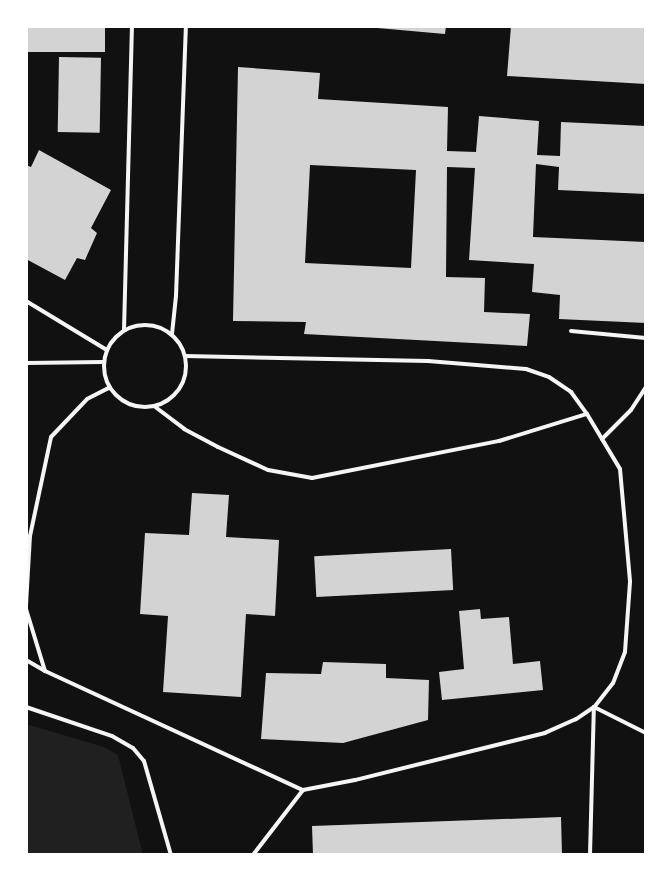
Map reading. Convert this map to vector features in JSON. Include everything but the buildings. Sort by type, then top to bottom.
[{"type":"lane","points":[[124,330],[132,26]]},
{"type":"lane","points":[[172,334],[176,296],[186,26]]},
{"type":"lane","points":[[26,301],[106,350]]},
{"type":"lane","points":[[149,324],[161,327],[172,334],[181,344],[186,356],[185,375],[176,393],[166,401],[154,406],[141,408],[118,398],[109,388],[104,376],[103,362],[106,350],[113,339],[124,330],[136,325],[149,324]]},
{"type":"lane","points":[[571,331],[646,338]]},
{"type":"lane","points":[[26,660],[45,671],[303,790],[355,780],[545,733],[576,719],[594,707],[613,683],[625,652],[630,582],[620,469],[587,414],[571,392],[549,377],[526,369],[428,362],[186,356]]},
{"type":"lane","points":[[26,363],[103,362]]},
{"type":"lane","points":[[602,439],[631,410],[646,387]]},
{"type":"lane","points":[[26,605],[30,536],[52,437],[87,399],[109,388]]},
{"type":"lane","points":[[154,406],[184,429],[268,470],[312,478],[499,441],[587,414]]},
{"type":"lane","points":[[26,609],[45,671]]},
{"type":"lane","points":[[26,707],[112,736],[133,748],[144,761],[170,855]]},
{"type":"lane","points":[[594,707],[646,733]]},
{"type":"lane","points":[[590,855],[594,707]]},
{"type":"lane","points":[[253,855],[303,790]]},
{"type":"shaded area","points":[[26,724],[104,747],[118,755],[143,855],[26,855]]}]
